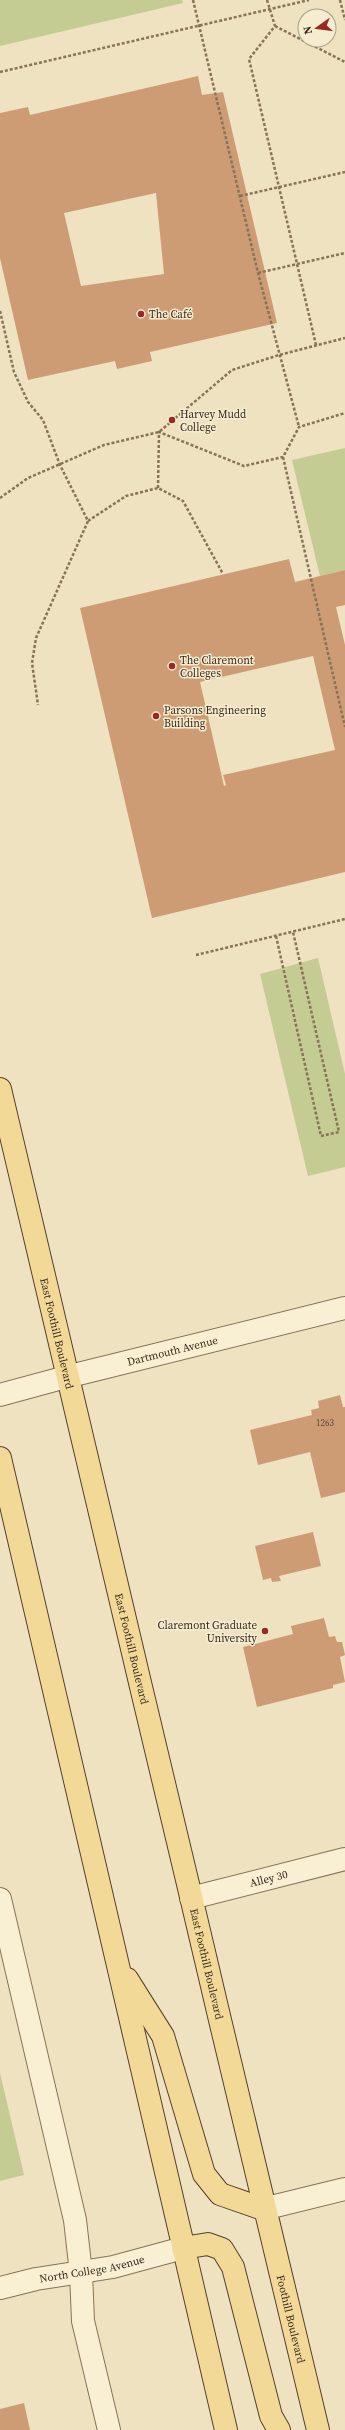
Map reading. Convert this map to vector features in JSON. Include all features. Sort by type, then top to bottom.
[{"type":"main road","name":"East Foothill Boulevard","points":[[0,1089],[66,1377],[191,1898],[263,2209]]},
{"type":"main road","points":[[0,1458],[226,2430]]},
{"type":"main road","points":[[118,1965],[163,2036],[204,2174],[220,2194],[263,2209]]},
{"type":"main road","name":"Foothill Boulevard","points":[[263,2209],[318,2430]]},
{"type":"main road","points":[[183,2248],[208,2244],[222,2249],[233,2267],[271,2416],[279,2430]]},
{"type":"street","name":"Dartmouth Avenue","points":[[0,1395],[66,1377],[345,1308]]},
{"type":"street","name":"Alley 30","points":[[191,1898],[345,1859]]},
{"type":"street","points":[[0,1899],[74,2220],[81,2273],[83,2321],[109,2430]]},
{"type":"street","points":[[263,2209],[345,2189]]},
{"type":"street","name":"North College Avenue","points":[[0,2288],[36,2279],[81,2273],[183,2248]]},
{"type":"path","points":[[193,0],[258,273],[299,427],[283,457],[345,727]]},
{"type":"path","points":[[267,0],[275,26],[345,62]]},
{"type":"path","points":[[0,72],[309,0]]},
{"type":"path","points":[[340,0],[345,20]]},
{"type":"path","points":[[275,26],[248,59],[316,345]]},
{"type":"path","points":[[240,196],[345,172]]},
{"type":"path","points":[[258,273],[345,253]]},
{"type":"path","points":[[0,311],[14,372],[28,402],[43,420],[60,465],[88,521]]},
{"type":"path","points":[[0,498],[28,478],[104,445],[159,432],[232,370],[279,355],[345,338]]},
{"type":"path","points":[[299,427],[345,413]]},
{"type":"path","points":[[159,432],[244,466],[283,457]]},
{"type":"path","points":[[158,488],[159,432]]},
{"type":"path","points":[[38,705],[32,663],[36,638],[88,521],[126,496],[158,488],[184,501],[223,574]]},
{"type":"path","points":[[196,955],[345,919]]},
{"type":"path","points":[[276,936],[321,1136],[339,1132],[293,932]]},
{"type":"green space","points":[[0,0],[182,0],[183,3],[0,46]]},
{"type":"green space","points":[[345,448],[345,570],[320,576],[292,460]]},
{"type":"green space","points":[[318,958],[345,1074],[345,1167],[308,1176],[260,974]]},
{"type":"green space","points":[[0,2073],[24,2175],[0,2181]]},
{"type":"building","points":[[198,76],[202,95],[223,92],[277,323],[150,352],[152,361],[117,369],[115,361],[28,380],[0,258],[0,113],[28,107],[30,115]],"holes":[[[156,193],[164,274],[81,286],[64,213]]]},
{"type":"building","name":"Parsons Engineering Building","points":[[289,559],[295,582],[345,570],[345,605],[336,607],[345,645],[345,872],[152,918],[80,608]],"holes":[[[313,656],[335,750],[223,775],[226,785],[224,786],[200,682]]]},
{"type":"building","points":[[340,1395],[343,1407],[345,1407],[345,1492],[321,1498],[310,1452],[258,1465],[250,1430],[312,1415],[311,1410],[319,1408],[318,1401]]},
{"type":"building","points":[[313,1532],[321,1566],[279,1576],[281,1581],[272,1582],[271,1578],[263,1580],[255,1546]]},
{"type":"building","points":[[324,1618],[329,1637],[335,1636],[337,1642],[342,1642],[345,1655],[340,1657],[345,1682],[333,1685],[333,1688],[257,1707],[243,1647],[293,1634],[291,1626]]},
{"type":"building","points":[[24,2403],[30,2430],[0,2430],[0,2409]]},
{"type":"place","name":"The Café","points":[[141,314]]},
{"type":"place","name":"Harvey Mudd College","points":[[172,420]]},
{"type":"place","name":"The Claremont Colleges","points":[[172,666]]},
{"type":"place","name":"Parsons Engineering Building","points":[[156,716]]},
{"type":"place","name":"Claremont Graduate University","points":[[265,1631]]}]
